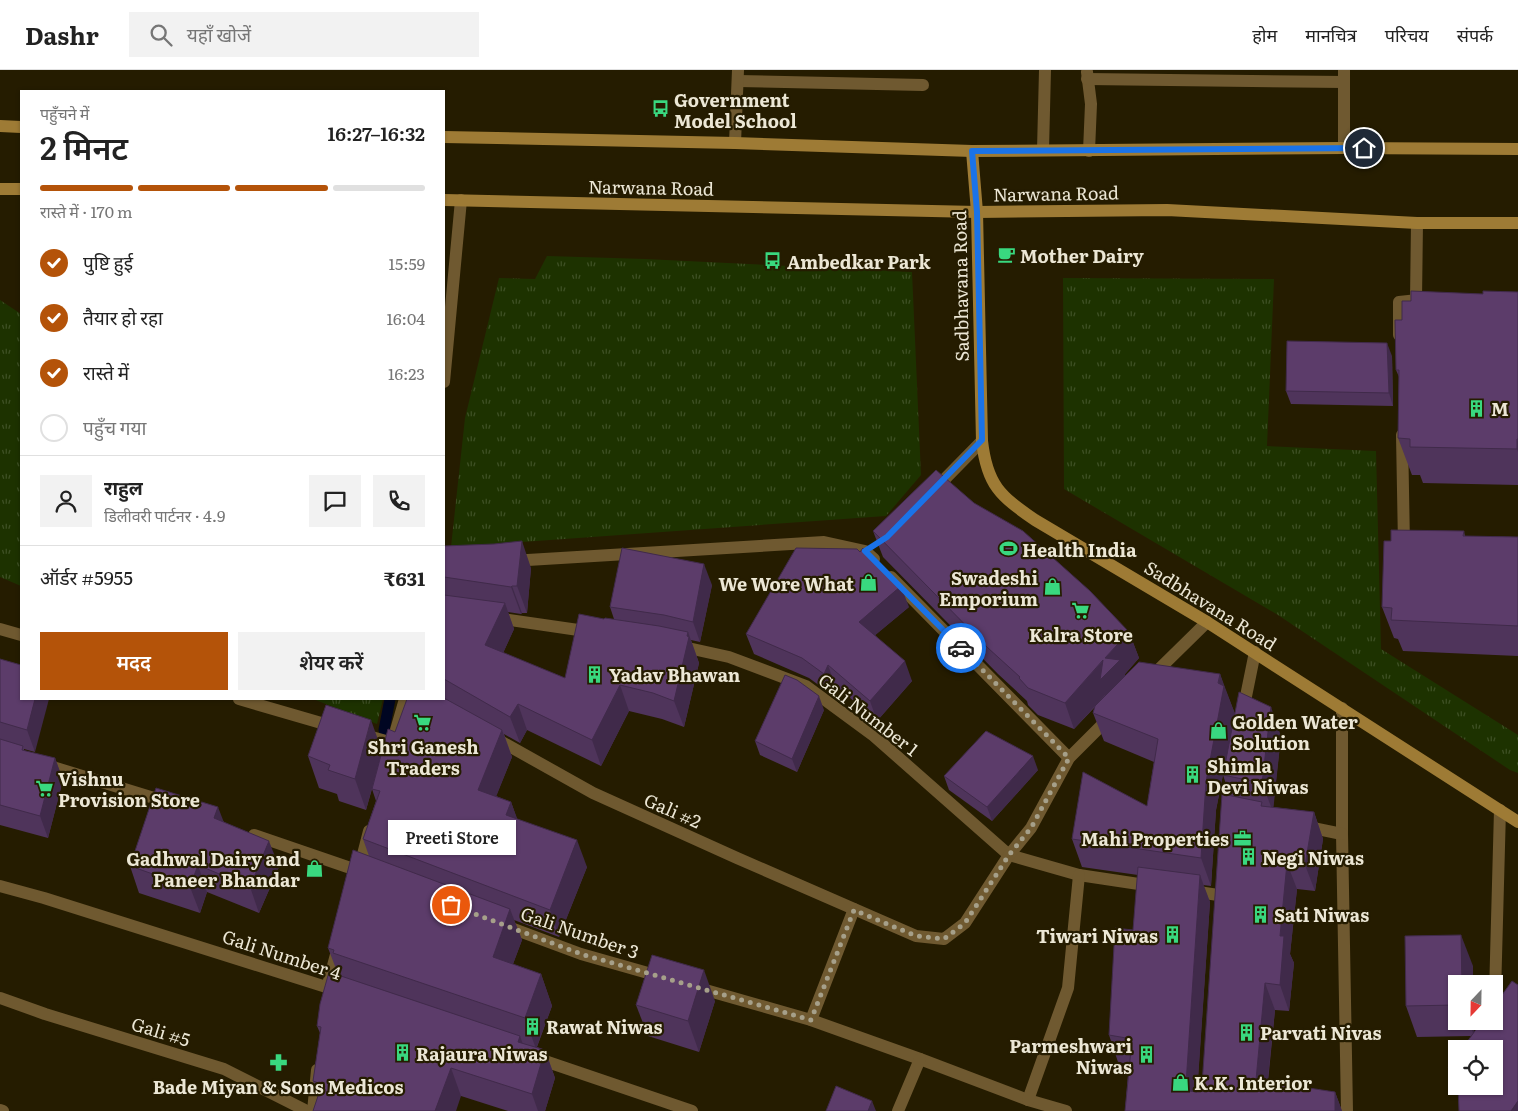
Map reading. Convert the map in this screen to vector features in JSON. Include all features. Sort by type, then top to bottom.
[{"type":"main road","points":[[0,126],[20,127]]},
{"type":"main road","points":[[445,137],[735,143],[972,151],[1344,148],[1518,149]]},
{"type":"main road","name":"Sadbhavana Road","points":[[972,151],[977,212],[982,440],[988,474],[997,488],[1013,505],[1036,520],[1207,622],[1518,822]]},
{"type":"main road","points":[[0,189],[20,189]]},
{"type":"main road","name":"Narwana Road","points":[[445,200],[977,212],[1167,210],[1417,223],[1518,223]]},
{"type":"street","points":[[1044,150],[1045,70]]},
{"type":"street","points":[[1089,150],[1091,104],[1087,74],[1344,76],[1344,148]]},
{"type":"street","points":[[735,143],[738,75],[923,85]]},
{"type":"street","points":[[445,371],[461,200]]},
{"type":"street","points":[[1416,300],[1417,223]]},
{"type":"street","points":[[1399,347],[1399,302],[1435,300]]},
{"type":"street","points":[[1402,425],[1404,548],[1413,548]]},
{"type":"street","points":[[928,496],[982,440]]},
{"type":"street","points":[[502,562],[824,542],[869,548],[1069,758]]},
{"type":"street","points":[[483,617],[601,634]]},
{"type":"street","points":[[1138,690],[1207,622]]},
{"type":"street","points":[[0,629],[20,635]]},
{"type":"street","name":"Gali Number 1","points":[[670,644],[729,657],[806,686],[874,736],[1009,855]]},
{"type":"street","points":[[1242,720],[1254,652]]},
{"type":"street","points":[[242,700],[391,748],[405,700]]},
{"type":"street","points":[[1342,708],[1342,834],[1348,1111]]},
{"type":"street","name":"Gali #2","points":[[484,732],[593,793],[916,936],[944,939],[965,923],[1009,855],[1031,828],[1069,758],[1117,710]]},
{"type":"street","points":[[28,759],[178,805]]},
{"type":"street","points":[[1496,975],[1500,810]]},
{"type":"street","points":[[357,875],[373,816]]},
{"type":"street","points":[[1288,823],[1342,834]]},
{"type":"street","points":[[240,830],[357,875],[377,877]]},
{"type":"street","points":[[1009,855],[1079,875],[1162,887]]},
{"type":"street","points":[[1028,1100],[1068,988],[1079,875]]},
{"type":"street","name":"Gali Number 4","points":[[0,886],[44,898],[326,991],[351,995]]},
{"type":"street","points":[[1181,890],[1218,895]]},
{"type":"street","points":[[811,1020],[854,910]]},
{"type":"street","name":"Gali Number 3","points":[[488,919],[581,954],[811,1020],[1028,1100],[1066,1111]]},
{"type":"street","points":[[326,991],[342,933]]},
{"type":"street","name":"Gali #5","points":[[0,998],[45,1014],[224,1069],[307,1111]]},
{"type":"street","points":[[517,1052],[692,1111]]},
{"type":"street","points":[[313,1111],[319,1054]]},
{"type":"street","points":[[898,1111],[920,1059]]},
{"type":"green space","points":[[547,256],[912,272],[921,475],[886,516],[451,547],[465,418],[499,278],[535,279]]},
{"type":"green space","points":[[1063,278],[1274,279],[1267,446],[1376,451],[1381,649],[1518,735],[1518,773],[1510,770],[1278,615],[1064,489]]},
{"type":"green space","points":[[0,300],[20,313],[20,586],[0,577]]},
{"type":"green space","points":[[316,700],[383,700],[377,724]]},
{"type":"building","points":[[1411,291],[1483,294],[1483,291],[1518,292],[1517,449],[1410,447],[1410,439],[1398,438],[1399,370],[1396,370],[1395,320],[1402,320],[1402,301],[1411,301]]},
{"type":"building","points":[[1287,341],[1387,343],[1389,393],[1286,391]]},
{"type":"building","points":[[936,470],[974,503],[1023,531],[1090,591],[1129,632],[1105,658],[1120,660],[1100,680],[1103,660],[1065,703],[1028,688],[1020,677],[988,648],[873,531]]},
{"type":"building","points":[[1391,530],[1464,531],[1463,536],[1518,537],[1518,626],[1391,620],[1392,608],[1382,607],[1384,541],[1391,541]]},
{"type":"building","points":[[522,541],[517,586],[511,587],[445,577],[445,546]]},
{"type":"building","points":[[622,548],[704,564],[693,622],[664,615],[610,607]]},
{"type":"building","points":[[796,548],[857,549],[860,552],[863,548],[901,586],[859,622],[905,661],[870,701],[828,665],[824,674],[802,658],[746,634]]},
{"type":"building","points":[[445,595],[505,603],[485,645],[565,678],[579,614],[688,632],[687,636],[689,637],[674,701],[653,693],[620,685],[592,740],[518,704],[510,717],[445,680]]},
{"type":"building","points":[[0,659],[20,665],[20,700],[35,700],[27,730],[0,722]]},
{"type":"building","points":[[1139,662],[1220,674],[1218,683],[1224,686],[1206,782],[1201,858],[1072,839],[1083,772],[1147,806],[1158,739],[1093,713],[1095,706]]},
{"type":"building","points":[[785,675],[797,680],[819,696],[792,759],[755,741]]},
{"type":"building","points":[[1239,692],[1271,707],[1262,783],[1223,775]]},
{"type":"building","points":[[445,699],[502,730],[478,790],[511,802],[506,815],[577,840],[550,910],[363,839],[380,791],[372,789],[388,729],[395,732],[407,700]]},
{"type":"building","points":[[326,705],[371,720],[355,779],[328,770],[330,765],[308,756]]},
{"type":"building","points":[[986,731],[1033,756],[987,807],[944,776]]},
{"type":"building","points":[[0,739],[23,746],[22,750],[55,758],[40,816],[0,805]]},
{"type":"building","points":[[156,788],[218,807],[214,818],[269,841],[250,887],[198,865],[190,887],[130,866]]},
{"type":"building","points":[[1222,794],[1262,802],[1261,806],[1314,812],[1305,865],[1287,863],[1280,936],[1284,936],[1280,985],[1265,983],[1256,1080],[1335,1092],[1335,1111],[1125,1111],[1132,1039],[1109,1035],[1115,928],[1133,930],[1138,867],[1200,875],[1186,1084],[1189,1091],[1197,1092],[1202,1085]]},
{"type":"building","points":[[353,850],[510,909],[493,957],[541,974],[525,1018],[333,953],[334,950],[328,948]]},
{"type":"building","points":[[1461,935],[1462,975],[1448,975],[1448,1005],[1406,1006],[1405,936]]},
{"type":"building","points":[[652,955],[704,970],[688,1021],[636,1005]]},
{"type":"building","points":[[329,972],[520,1036],[518,1042],[545,1050],[532,1094],[451,1068],[435,1111],[313,1111],[322,1084],[313,1081],[321,1027],[317,1026],[320,1004]]},
{"type":"building","points":[[1512,981],[1518,985],[1518,1101],[1511,1111],[1459,1111],[1458,1095],[1503,1095],[1503,1040],[1468,1040],[1476,1030],[1503,1030],[1503,994]]},
{"type":"building","points":[[836,1086],[872,1101],[868,1111],[826,1111]]},
{"type":"waterway","points":[[384,730],[390,700]]},
{"type":"way so far","points":[[451,905],[581,954],[811,1020],[854,910],[916,936],[944,939],[965,923],[1009,855],[1031,828],[1069,758],[961,648]]},
{"type":"place","name":"Government Model School","points":[[660,109]]},
{"type":"place","name":"Mother Dairy","points":[[1006,255]]},
{"type":"place","name":"Ambedkar Park","points":[[773,261]]},
{"type":"place","name":"M","points":[[1477,408]]},
{"type":"place","name":"Health India","points":[[1008,549]]},
{"type":"place","name":"We Wore What","points":[[868,583]]},
{"type":"place","name":"Swadeshi Emporium","points":[[1052,587]]},
{"type":"place","name":"Kalra Store","points":[[1081,611]]},
{"type":"place","name":"Yadav Bhawan","points":[[595,674]]},
{"type":"place","name":"Shri Ganesh Traders","points":[[423,723]]},
{"type":"place","name":"Golden Water Solution","points":[[1218,731]]},
{"type":"place","name":"Shimla Devi Niwas","points":[[1193,775]]},
{"type":"place","name":"Vishnu Provision Store","points":[[44,788]]},
{"type":"place","name":"Mahi Properties","points":[[1243,838]]},
{"type":"place","name":"Negi Niwas","points":[[1248,857]]},
{"type":"place","name":"Gadhwal Dairy and Paneer Bhandar","points":[[314,868]]},
{"type":"place","name":"Preeti Store","points":[[451,905]]},
{"type":"place","name":"Sati Niwas","points":[[1260,914]]},
{"type":"place","name":"Tiwari Niwas","points":[[1172,935]]},
{"type":"place","name":"Rawat Niwas","points":[[532,1026]]},
{"type":"place","name":"Parvati Nivas","points":[[1246,1032]]},
{"type":"place","name":"Rajaura Niwas","points":[[402,1053]]},
{"type":"place","name":"Parmeshwari Niwas","points":[[1146,1055]]},
{"type":"place","name":"Bade Miyan & Sons Medicos","points":[[278,1063]]},
{"type":"place","name":"K.K. Interior","points":[[1180,1082]]},
{"type":"route","points":[[961,648],[865,551],[887,537],[982,440],[977,212],[972,151],[1364,148]]}]
